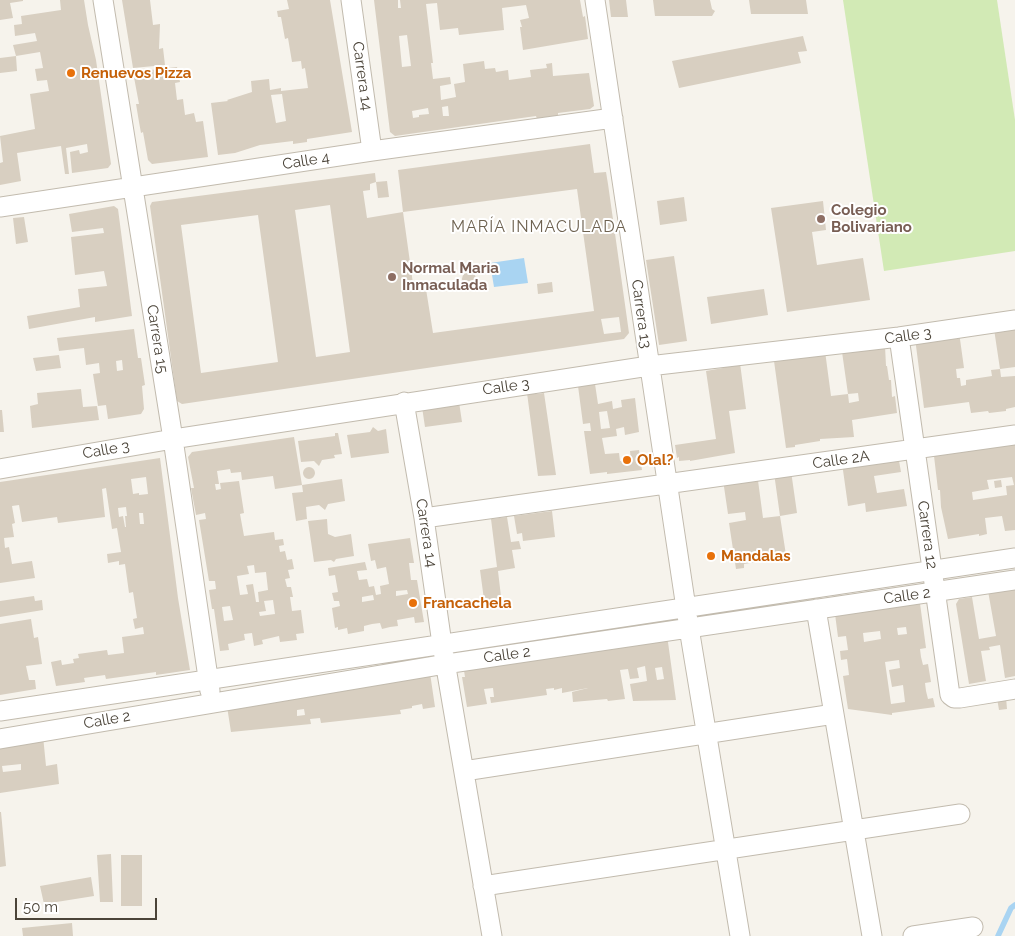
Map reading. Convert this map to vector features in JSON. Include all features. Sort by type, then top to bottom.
[{"type":"street","name":"Carrera 15","points":[[103,0],[173,439],[212,702]]},
{"type":"street","name":"Carrera 14","points":[[351,0],[372,151]]},
{"type":"street","name":"Carrera 13","points":[[595,0],[649,366],[740,936]]},
{"type":"street","name":"Calle 4","points":[[0,207],[372,151],[613,118]]},
{"type":"street","name":"Calle 3","points":[[0,468],[404,402],[649,366],[900,337],[1015,320]]},
{"type":"street","name":"Carrera 12","points":[[900,337],[950,695],[954,698],[960,698],[1015,689]]},
{"type":"street","name":"Carrera 14","points":[[404,402],[424,518],[442,644],[492,936]]},
{"type":"street","name":"Calle 2A","points":[[424,518],[1015,435]]},
{"type":"street","name":"Calle 2","points":[[0,710],[1015,558]]},
{"type":"street","name":"Calle 2","points":[[0,739],[446,664],[1015,580]]},
{"type":"street","points":[[816,609],[872,936]]},
{"type":"street","points":[[464,771],[834,714]]},
{"type":"street","points":[[483,886],[960,814]]},
{"type":"street","points":[[913,936],[973,927]]},
{"type":"green space","points":[[843,0],[997,0],[1015,120],[1015,251],[884,271]]},
{"type":"water","points":[[524,258],[528,283],[494,287],[490,263]]},
{"type":"building","points":[[0,0],[23,1],[10,3],[13,18],[0,20]]},
{"type":"building","points":[[60,0],[84,0],[96,60],[111,164],[108,168],[72,173],[70,152],[79,150],[80,154],[88,152],[87,144],[66,148],[69,174],[65,174],[61,146],[17,153],[21,181],[0,185],[0,163],[3,162],[0,136],[35,129],[30,94],[49,91],[47,80],[37,81],[35,69],[43,68],[40,52],[16,56],[13,45],[37,41],[35,33],[15,36],[14,25],[22,24],[21,16],[61,10]]},
{"type":"building","points":[[122,0],[150,0],[153,25],[160,24],[159,49],[163,48],[165,65],[133,68]]},
{"type":"building","points":[[287,0],[330,0],[352,132],[307,139],[307,142],[293,144],[293,141],[260,145],[235,153],[218,155],[211,103],[228,101],[252,92],[251,81],[269,79],[270,90],[281,88],[281,91],[308,88],[305,68],[302,69],[301,61],[292,62],[288,38],[285,39],[281,17],[278,17],[277,11],[289,9]],"holes":[[[282,94],[286,121],[276,123],[271,95]]]},
{"type":"building","points":[[374,0],[398,0],[398,8],[401,8],[400,0],[580,0],[583,17],[585,16],[588,39],[523,50],[520,20],[529,18],[526,5],[502,8],[504,30],[459,35],[458,28],[440,30],[437,3],[426,4],[433,63],[431,63],[433,79],[450,77],[451,84],[440,86],[441,100],[456,97],[454,84],[465,82],[463,64],[484,61],[485,69],[495,68],[496,72],[508,70],[509,80],[531,77],[530,70],[547,68],[546,64],[552,63],[553,76],[589,73],[594,106],[590,109],[558,113],[558,116],[537,119],[536,116],[395,136],[390,132]],"holes":[[[407,35],[411,66],[402,67],[399,36]],[[448,106],[449,116],[443,116],[442,107]],[[428,108],[429,114],[413,118],[412,111]]]},
{"type":"building","points":[[609,0],[626,0],[628,17],[611,17]]},
{"type":"building","points":[[653,0],[710,0],[712,9],[715,11],[712,16],[655,16]]},
{"type":"building","points":[[749,0],[806,0],[808,14],[751,14]]},
{"type":"building","points":[[803,36],[807,51],[798,52],[801,63],[679,88],[672,61]]},
{"type":"building","points":[[16,56],[17,71],[0,73],[0,58]]},
{"type":"building","points":[[177,67],[180,82],[175,83],[177,100],[183,99],[185,115],[194,113],[196,122],[203,121],[208,157],[152,164],[148,160],[143,132],[141,133],[136,104],[139,104],[133,72]]},
{"type":"building","points":[[590,144],[594,173],[606,172],[629,333],[624,339],[182,404],[177,401],[150,206],[152,202],[375,173],[376,182],[370,184],[370,190],[363,191],[367,218],[403,212],[398,170]],"holes":[[[577,189],[594,311],[433,333],[426,289],[414,291],[403,212]],[[330,205],[350,352],[316,357],[295,210]],[[258,215],[278,362],[201,373],[181,225]],[[619,317],[621,332],[604,334],[601,319]]]},
{"type":"building","points":[[387,181],[389,197],[378,198],[376,182]]},
{"type":"building","points":[[684,197],[687,221],[660,225],[657,201]]},
{"type":"building","points":[[823,201],[826,230],[812,232],[817,265],[863,258],[870,300],[787,312],[771,208]]},
{"type":"building","points":[[114,206],[118,209],[132,316],[95,322],[95,317],[29,329],[27,316],[80,307],[78,289],[107,286],[104,271],[75,275],[71,237],[104,233],[103,228],[72,232],[69,214]]},
{"type":"building","points":[[24,217],[28,242],[16,244],[13,218]]},
{"type":"building","points":[[674,256],[687,341],[659,345],[646,260]]},
{"type":"building","points":[[466,272],[472,272],[476,279],[472,286],[466,286],[462,282],[462,276]]},
{"type":"building","points":[[552,282],[553,292],[538,294],[537,284]]},
{"type":"building","points":[[764,289],[768,315],[711,324],[707,297]]},
{"type":"building","points":[[1015,327],[1015,367],[1000,369],[994,329]]},
{"type":"building","points":[[134,329],[138,358],[141,358],[145,385],[142,386],[144,409],[141,414],[108,419],[106,405],[98,406],[93,374],[100,373],[99,363],[86,365],[84,348],[59,351],[57,338]],"holes":[[[122,360],[123,370],[117,371],[116,361]]]},
{"type":"building","points":[[959,332],[964,368],[956,369],[957,378],[960,378],[961,386],[966,385],[966,380],[992,376],[991,370],[1000,369],[1001,377],[1015,376],[1015,407],[1006,409],[1006,411],[989,413],[988,411],[971,413],[969,402],[924,408],[915,338]]},
{"type":"building","points":[[885,346],[886,366],[889,380],[891,380],[892,397],[895,396],[897,413],[852,420],[854,437],[820,439],[820,441],[786,448],[774,361],[800,358],[825,351],[831,396],[848,394],[842,352]],"holes":[[[858,393],[859,401],[849,403],[848,394]]]},
{"type":"building","points":[[59,355],[61,368],[36,371],[33,358]]},
{"type":"building","points":[[740,363],[746,409],[729,411],[735,453],[690,461],[679,461],[675,445],[716,439],[706,371],[723,368],[723,365]]},
{"type":"building","points":[[595,384],[598,404],[612,401],[613,409],[622,407],[621,400],[635,398],[639,432],[625,435],[624,427],[616,429],[617,436],[602,438],[605,454],[619,453],[620,461],[631,460],[630,451],[639,450],[642,470],[590,474],[584,431],[591,431],[590,423],[583,424],[578,386]],"holes":[[[607,411],[610,428],[601,429],[599,412]]]},
{"type":"building","points":[[81,389],[83,407],[97,406],[99,420],[32,428],[30,406],[38,404],[37,393]]},
{"type":"building","points":[[536,392],[536,394],[544,393],[556,475],[538,476],[527,393]]},
{"type":"building","points":[[459,402],[462,422],[425,427],[422,407]]},
{"type":"building","points":[[0,410],[2,410],[4,432],[0,432]]},
{"type":"building","points":[[373,427],[378,431],[386,429],[389,453],[351,458],[347,435],[370,432]]},
{"type":"building","points":[[335,433],[338,433],[342,454],[334,455],[335,458],[322,460],[319,466],[314,461],[301,462],[298,441],[335,436]]},
{"type":"building","points":[[294,437],[302,485],[275,489],[273,476],[242,480],[241,472],[231,473],[230,469],[217,471],[219,484],[215,484],[216,490],[221,489],[220,483],[239,481],[244,513],[240,514],[244,536],[274,532],[275,540],[283,539],[284,545],[279,546],[280,552],[285,551],[287,560],[292,559],[294,569],[288,570],[290,578],[285,579],[287,587],[291,587],[293,597],[290,597],[292,611],[301,610],[304,633],[296,634],[297,640],[280,642],[279,636],[262,640],[263,644],[254,646],[252,633],[244,634],[245,640],[228,644],[229,650],[220,651],[214,609],[212,609],[209,590],[216,589],[215,581],[209,581],[199,520],[206,519],[205,513],[196,515],[191,488],[194,488],[188,457],[192,452]],"holes":[[[254,565],[255,573],[266,572],[268,590],[258,592],[259,602],[256,602],[253,584],[246,585],[248,594],[240,595],[237,576],[249,574],[247,566]],[[273,600],[275,614],[260,616],[259,612],[266,611],[264,601]],[[230,606],[233,620],[224,621],[222,607]]]},
{"type":"building","points":[[1015,444],[1015,530],[1005,531],[1002,516],[985,518],[987,534],[948,539],[941,507],[940,490],[938,490],[934,456]],"holes":[[[1012,477],[1014,485],[1006,486],[1007,495],[973,500],[972,492],[989,489],[987,480]]]},
{"type":"building","points":[[898,455],[901,472],[874,476],[877,493],[904,489],[907,506],[866,512],[865,503],[848,506],[842,463]]},
{"type":"building","points":[[160,458],[178,598],[190,670],[156,675],[156,672],[106,679],[105,675],[84,678],[85,682],[56,686],[51,662],[61,660],[62,665],[74,663],[73,659],[79,658],[78,654],[107,650],[108,655],[124,653],[122,637],[144,634],[143,627],[135,629],[133,619],[137,618],[133,592],[129,593],[125,564],[119,565],[119,561],[108,563],[107,554],[121,552],[117,528],[112,529],[106,488],[102,489],[105,517],[58,523],[57,517],[22,522],[19,505],[12,506],[15,523],[12,524],[14,537],[4,538],[5,548],[9,547],[12,564],[32,561],[35,578],[0,583],[0,482]],"holes":[[[146,477],[148,494],[133,494],[131,479]],[[126,507],[126,527],[123,516],[119,517],[118,508]],[[139,513],[143,513],[144,524],[140,524]]]},
{"type":"building","points":[[311,467],[314,468],[314,478],[307,479],[304,478],[303,471],[304,468]]},
{"type":"building","points":[[791,471],[797,513],[780,516],[774,473]]},
{"type":"building","points":[[757,473],[763,518],[780,516],[786,555],[744,564],[744,568],[736,569],[729,523],[746,520],[745,512],[728,514],[723,480]]},
{"type":"building","points":[[342,479],[345,501],[328,504],[325,510],[319,505],[306,507],[307,519],[296,521],[292,493],[303,492],[302,485]]},
{"type":"building","points":[[1001,480],[1002,487],[995,488],[994,481]]},
{"type":"building","points":[[552,511],[555,537],[523,541],[522,533],[517,534],[514,516]]},
{"type":"building","points":[[507,517],[511,542],[519,541],[521,549],[512,550],[515,568],[498,571],[502,605],[485,607],[480,570],[497,567],[491,519]]},
{"type":"building","points":[[327,519],[328,534],[335,537],[351,534],[354,556],[336,559],[334,562],[331,560],[314,562],[308,521]]},
{"type":"building","points":[[410,538],[414,563],[409,563],[411,580],[417,580],[424,622],[415,623],[414,617],[397,620],[398,626],[382,629],[380,623],[372,624],[364,626],[364,631],[348,634],[347,628],[338,630],[338,627],[335,628],[332,608],[340,606],[339,601],[334,601],[332,593],[338,592],[335,575],[329,576],[328,568],[365,562],[367,570],[357,571],[359,580],[367,579],[369,587],[374,586],[376,595],[381,594],[380,586],[389,584],[386,567],[377,569],[375,560],[371,561],[368,544]],"holes":[[[407,590],[408,594],[396,596],[396,591]],[[373,595],[374,600],[362,602],[362,597]]]},
{"type":"building","points":[[1015,586],[1015,676],[1005,678],[1000,645],[989,647],[990,650],[981,651],[986,681],[969,684],[956,604],[959,599],[972,597],[979,639],[996,636],[988,591]]},
{"type":"building","points":[[34,596],[35,601],[42,600],[43,610],[0,617],[0,601]]},
{"type":"building","points":[[919,596],[926,648],[920,649],[921,657],[923,665],[928,664],[931,682],[925,683],[926,691],[928,699],[933,698],[935,707],[892,713],[892,715],[848,709],[843,676],[849,675],[847,659],[841,660],[840,651],[848,650],[846,636],[838,637],[835,614]],"holes":[[[906,627],[907,634],[898,635],[897,628]],[[880,631],[881,639],[864,642],[863,633]],[[899,660],[900,668],[889,670],[892,687],[903,685],[905,702],[891,704],[885,662]]]},
{"type":"building","points":[[31,619],[34,638],[38,637],[42,664],[26,666],[29,680],[35,680],[36,689],[0,695],[0,624]]},
{"type":"building","points":[[667,635],[676,700],[633,701],[630,684],[647,681],[645,666],[637,668],[639,678],[630,679],[628,669],[620,670],[625,699],[573,702],[572,692],[588,688],[562,693],[562,688],[554,690],[554,688],[546,689],[547,695],[491,703],[490,697],[494,697],[493,688],[484,689],[487,704],[467,707],[462,677],[465,677],[463,664],[607,643],[608,650],[659,642],[658,636]],"holes":[[[662,667],[664,679],[657,680],[655,668]]]},
{"type":"building","points":[[430,673],[435,707],[423,709],[422,704],[400,710],[401,714],[321,723],[320,718],[310,719],[311,724],[231,732],[226,700]],"holes":[[[304,709],[305,715],[297,716],[297,710]]]},
{"type":"building","points":[[1006,697],[1007,709],[999,710],[997,698]]},
{"type":"building","points":[[43,736],[46,766],[57,764],[59,784],[0,793],[0,741]],"holes":[[[21,764],[21,770],[3,772],[2,766]]]},
{"type":"building","points":[[0,812],[6,866],[0,867]]},
{"type":"building","points":[[111,854],[113,902],[100,902],[97,855]]},
{"type":"building","points":[[121,855],[142,855],[142,906],[121,906]]},
{"type":"building","points":[[91,877],[94,896],[44,904],[40,886]]},
{"type":"building","points":[[72,923],[73,936],[23,936],[22,928]]},
{"type":"waterway","points":[[998,936],[1011,908],[1015,905]]},
{"type":"place","name":"Renuevos Pizza","points":[[71,73]]},
{"type":"place","name":"Colegio Bolivariano","points":[[821,219]]},
{"type":"place","name":"Normal Maria Inmaculada","points":[[392,277]]},
{"type":"place","name":"Olal?","points":[[627,460]]},
{"type":"place","name":"Mandalas","points":[[711,556]]},
{"type":"place","name":"Francachela","points":[[413,603]]},
{"type":"district","name":"MARÍA INMACULADA","points":[[539,227]]}]
